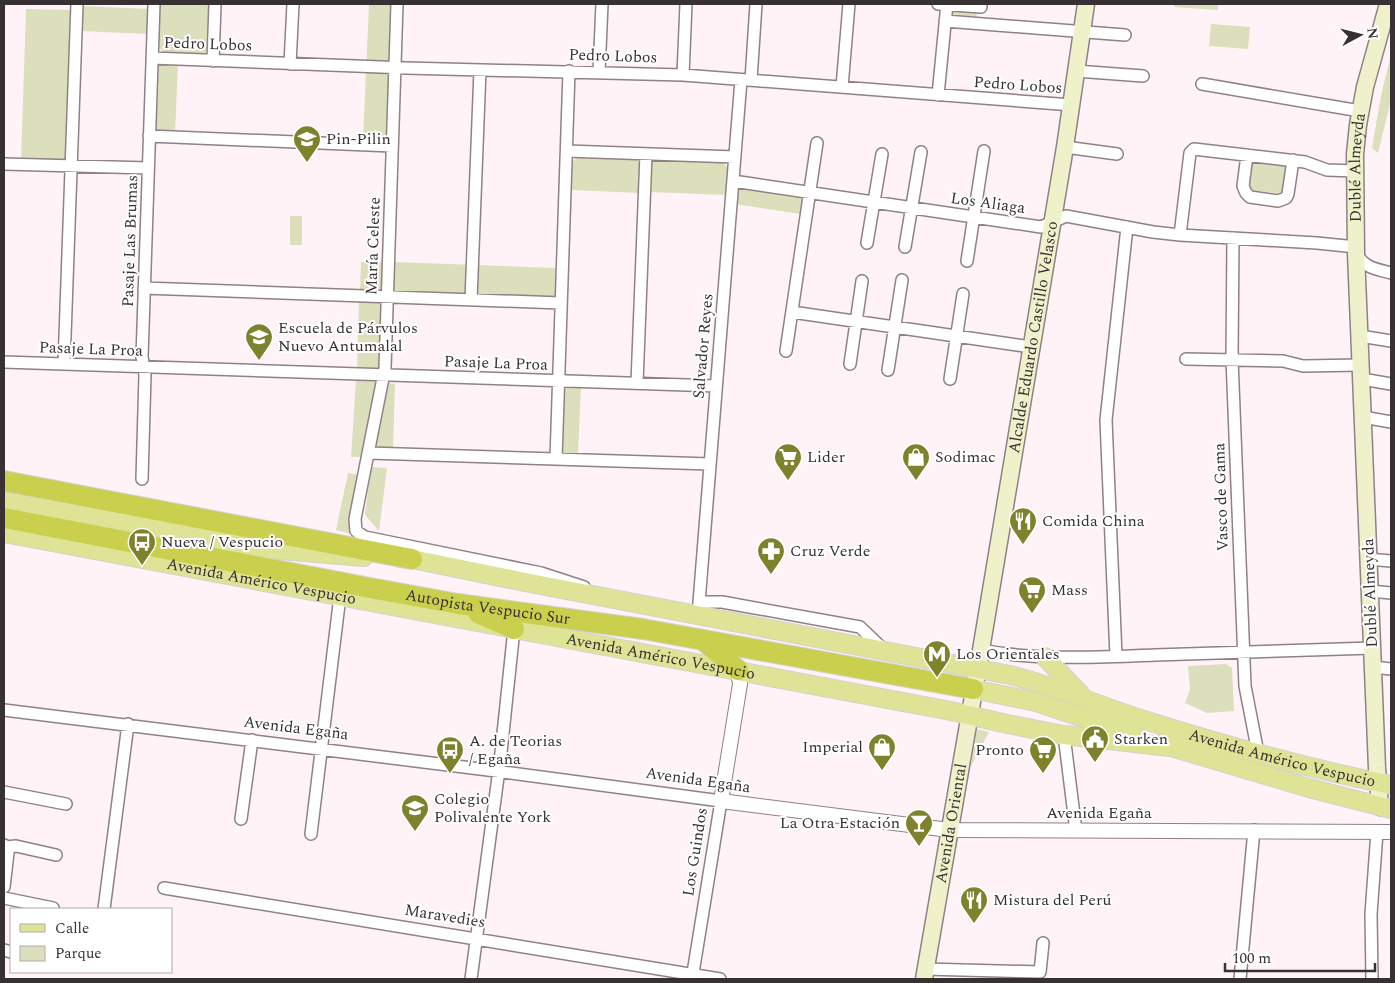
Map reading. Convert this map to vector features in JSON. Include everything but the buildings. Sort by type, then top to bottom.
[{"type":"highway","points":[[4,481],[412,559]]},
{"type":"highway","name":"Autopista Vespucio Sur","points":[[4,518],[156,549],[458,604],[591,621],[701,639],[974,689]]},
{"type":"highway","points":[[458,604],[514,629]]},
{"type":"highway","points":[[701,639],[738,670]]},
{"type":"main road","name":"Alcalde Eduardo Castillo Velasco","points":[[977,668],[1072,105],[1086,4]]},
{"type":"main road","name":"Dublé Almeyda","points":[[1388,4],[1360,111],[1356,138],[1355,171],[1356,250],[1372,648],[1388,812]]},
{"type":"main road","name":"Avenida Américo Vespucio","points":[[4,502],[268,548],[322,554],[412,559],[622,601],[698,609],[1025,679],[1150,721],[1258,752],[1385,784]]},
{"type":"main road","name":"Avenida Américo Vespucio","points":[[4,533],[738,670],[1064,735],[1170,746]]},
{"type":"main road","points":[[1044,657],[1087,700]]},
{"type":"main road","name":"Avenida Oriental","points":[[924,974],[977,668]]},
{"type":"main road","name":"Avenida Américo Vespucio","points":[[974,689],[1036,702],[1170,746],[1388,812]]},
{"type":"street","points":[[64,364],[77,4]]},
{"type":"street","name":"Pasaje Las Brumas","points":[[142,479],[145,375],[142,358],[154,4]]},
{"type":"street","points":[[213,61],[215,4]]},
{"type":"street","points":[[290,64],[293,4]]},
{"type":"street","name":"María Celeste","points":[[356,516],[384,375],[397,4]]},
{"type":"street","points":[[600,72],[602,4]]},
{"type":"street","points":[[683,75],[686,4]]},
{"type":"street","name":"Salvador Reyes","points":[[698,609],[735,157],[756,4]]},
{"type":"street","points":[[842,87],[849,4]]},
{"type":"street","points":[[938,95],[945,21],[942,4],[981,6],[979,24]]},
{"type":"street","points":[[945,21],[1125,35]]},
{"type":"street","name":"Pedro Lobos","points":[[152,58],[395,68],[683,75],[1072,105]]},
{"type":"street","points":[[472,300],[480,70]]},
{"type":"street","points":[[556,459],[569,71]]},
{"type":"street","points":[[1076,71],[1143,76]]},
{"type":"street","points":[[1202,84],[1360,111]]},
{"type":"street","points":[[150,136],[392,146]]},
{"type":"street","points":[[786,351],[817,143]]},
{"type":"street","points":[[1065,147],[1116,154]]},
{"type":"street","points":[[1180,235],[1190,153],[1196,148],[1305,162],[1327,170],[1355,171]]},
{"type":"street","points":[[566,151],[735,157]]},
{"type":"street","points":[[967,261],[984,151]]},
{"type":"street","points":[[905,248],[921,152]]},
{"type":"street","points":[[636,384],[646,154]]},
{"type":"street","points":[[867,243],[882,154]]},
{"type":"street","points":[[1247,155],[1244,186],[1246,193],[1250,196],[1278,201],[1286,198],[1288,194],[1292,160]]},
{"type":"street","points":[[4,164],[148,168]]},
{"type":"street","name":"Los Aliaga","points":[[733,181],[1041,227],[1066,216],[1180,235],[1317,243],[1356,250]]},
{"type":"street","points":[[1116,656],[1106,420],[1127,227]]},
{"type":"street","name":"Vasco de Gama","points":[[1233,238],[1232,359],[1246,694],[1258,752]]},
{"type":"street","points":[[1356,250],[1361,261],[1367,267],[1391,273]]},
{"type":"street","points":[[888,370],[902,280]]},
{"type":"street","points":[[850,364],[862,281]]},
{"type":"street","points":[[144,288],[562,303]]},
{"type":"street","points":[[950,379],[964,294]]},
{"type":"street","points":[[792,312],[1031,347]]},
{"type":"street","points":[[1360,336],[1391,341]]},
{"type":"street","points":[[1186,359],[1283,361],[1303,366],[1362,372],[1391,384]]},
{"type":"street","name":"Pasaje La Proa","points":[[4,362],[716,386]]},
{"type":"street","points":[[1363,417],[1391,422]]},
{"type":"street","points":[[369,453],[710,464]]},
{"type":"street","name":"Avenida Américo Vespucio","points":[[356,516],[356,531],[365,537],[541,573],[622,601]]},
{"type":"street","points":[[1368,559],[1391,560]]},
{"type":"street","points":[[1370,591],[1391,593]]},
{"type":"street","points":[[311,834],[340,596]]},
{"type":"street","points":[[471,979],[514,629]]},
{"type":"street","points":[[981,650],[1044,657],[1372,648]]},
{"type":"street","points":[[1373,667],[1391,669]]},
{"type":"street","name":"Los Guindos","points":[[692,977],[740,684],[738,670]]},
{"type":"street","name":"Avenida Egaña","points":[[4,710],[128,724],[949,830],[1391,832]]},
{"type":"street","points":[[104,908],[128,724]]},
{"type":"street","points":[[1064,735],[1076,830]]},
{"type":"street","points":[[241,819],[252,740]]},
{"type":"street","points":[[4,792],[66,804]]},
{"type":"street","points":[[1240,979],[1254,830]]},
{"type":"street","points":[[1372,979],[1371,914],[1376,832]]},
{"type":"street","points":[[4,887],[8,853],[5,846],[16,846],[56,855]]},
{"type":"street","name":"Maravedies","points":[[164,888],[477,938],[692,977],[720,979]]},
{"type":"street","points":[[4,898],[53,908]]},
{"type":"street","points":[[924,974],[1040,972],[1042,944]]},
{"type":"green space","points":[[160,4],[209,4],[208,49],[204,55],[164,53],[159,47]]},
{"type":"green space","points":[[369,4],[392,4],[389,140],[363,139]]},
{"type":"green space","points":[[1174,4],[1218,4],[1218,10],[1174,7]]},
{"type":"green space","points":[[81,6],[150,9],[149,34],[80,31]]},
{"type":"green space","points":[[950,7],[977,9],[976,22],[949,19]]},
{"type":"green space","points":[[26,9],[72,10],[67,162],[21,160]]},
{"type":"green space","points":[[1211,24],[1250,27],[1248,49],[1209,46]]},
{"type":"green space","points":[[1391,54],[1391,100],[1378,153],[1372,148]]},
{"type":"green space","points":[[162,63],[178,64],[175,133],[153,132],[156,70]]},
{"type":"green space","points":[[578,157],[635,158],[641,165],[640,193],[571,190],[571,162]]},
{"type":"green space","points":[[655,159],[722,162],[728,168],[726,195],[649,192],[651,164]]},
{"type":"green space","points":[[1251,162],[1287,165],[1285,194],[1248,190]]},
{"type":"green space","points":[[738,187],[803,196],[800,214],[735,204]]},
{"type":"green space","points":[[290,216],[302,216],[302,245],[290,245]]},
{"type":"green space","points":[[361,262],[383,262],[382,293],[360,292]]},
{"type":"green space","points":[[395,262],[557,268],[556,294],[550,298],[393,293]]},
{"type":"green space","points":[[359,300],[382,301],[380,372],[357,371]]},
{"type":"green space","points":[[356,380],[377,380],[364,457],[351,457]]},
{"type":"green space","points":[[389,383],[395,384],[393,449],[375,448]]},
{"type":"green space","points":[[568,386],[581,386],[578,455],[564,455],[561,450],[562,391]]},
{"type":"green space","points":[[371,467],[387,468],[379,531],[365,515]]},
{"type":"green space","points":[[348,473],[361,475],[354,535],[336,530]]},
{"type":"green space","points":[[1226,664],[1232,668],[1234,711],[1207,713],[1185,703],[1190,689],[1188,666]]},
{"type":"green space","points":[[977,729],[989,732],[971,766]]},
{"type":"place","name":"Pin-Pilin","points":[[307,163]]},
{"type":"place","name":"Escuela de Párvulos Nuevo Antumalal","points":[[259,361]]},
{"type":"place","name":"Lider","points":[[788,481]]},
{"type":"place","name":"Sodimac","points":[[916,481]]},
{"type":"place","name":"Comida China","points":[[1023,545]]},
{"type":"place","name":"Nueva / Vespucio","points":[[142,566]]},
{"type":"place","name":"Cruz Verde","points":[[771,575]]},
{"type":"place","name":"Mass","points":[[1032,614]]},
{"type":"place","name":"Los Orientales","points":[[937,678]]},
{"type":"place","name":"Starken","points":[[1095,763]]},
{"type":"place","name":"Imperial","points":[[882,771]]},
{"type":"place","name":"A. de Teorias / Egaña","points":[[450,774]]},
{"type":"place","name":"Pronto","points":[[1043,774]]},
{"type":"place","name":"Colegio Polivalente York","points":[[415,832]]},
{"type":"place","name":"La Otra Estación","points":[[919,847]]},
{"type":"place","name":"Mistura del Perú","points":[[974,924]]}]
